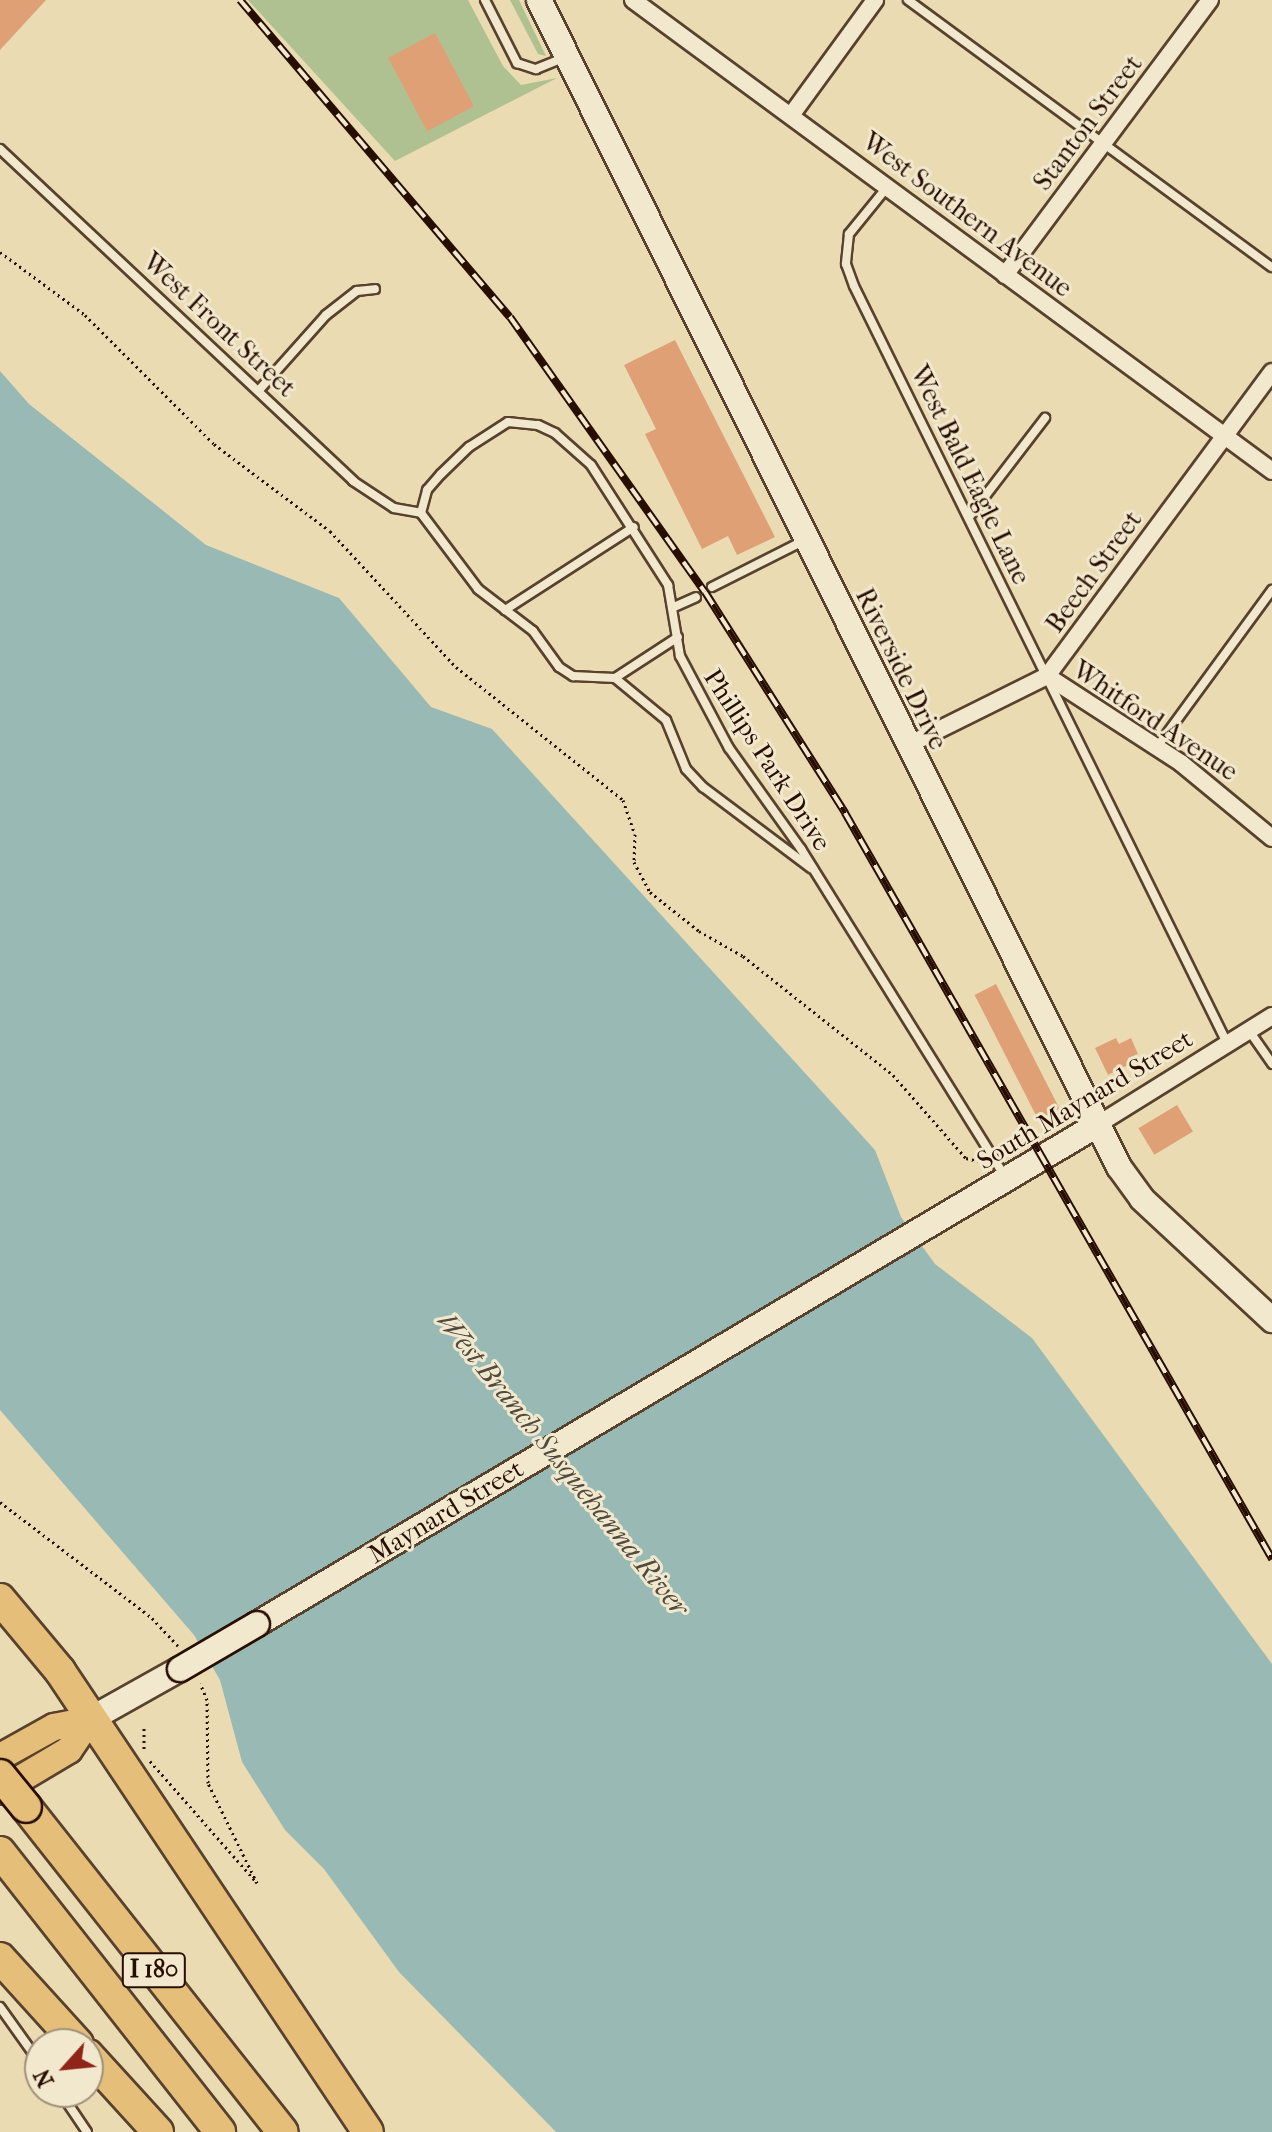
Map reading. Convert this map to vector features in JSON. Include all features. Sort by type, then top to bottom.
[{"type":"highway","points":[[0,1599],[51,1657],[89,1720],[368,2132]]},
{"type":"highway","name":"I 180","points":[[0,1775],[283,2132]]},
{"type":"highway","name":"I 180","points":[[0,1852],[220,2132]]},
{"type":"highway","points":[[0,1958],[63,2028]]},
{"type":"highway","points":[[104,2073],[158,2132]]},
{"type":"main road","name":"Riverside Drive","points":[[539,0],[1097,1125],[1142,1199],[1272,1320]]},
{"type":"main road","name":"South Maynard Street","points":[[924,1228],[1097,1125]]},
{"type":"main road","name":"Maynard Street","points":[[0,1757],[54,1727],[89,1720],[187,1667],[924,1228]]},
{"type":"main road","name":"Maynard Street","points":[[0,1791],[69,1750],[89,1720]]},
{"type":"street","name":"West Southern Avenue","points":[[633,0],[792,114],[1272,471]]},
{"type":"street","points":[[792,114],[875,0]]},
{"type":"street","name":"Stanton Street","points":[[1005,275],[1210,0]]},
{"type":"street","name":"Beech Street","points":[[908,745],[1047,676],[1272,372]]},
{"type":"street","name":"Whitford Avenue","points":[[1047,676],[1157,747],[1269,829]]},
{"type":"street","name":"South Maynard Street","points":[[1097,1125],[1229,1046],[1272,1016]]},
{"type":"lane","points":[[485,0],[517,63],[536,69],[566,56]]},
{"type":"lane","points":[[908,0],[1272,267]]},
{"type":"lane","name":"West Front Street","points":[[0,149],[260,389],[353,481],[394,508],[421,513]]},
{"type":"lane","name":"West Bald Eagle Lane","points":[[888,186],[849,234],[846,264],[1229,1046]]},
{"type":"lane","points":[[260,389],[326,315],[357,291],[375,289]]},
{"type":"lane","points":[[969,517],[1045,418]]},
{"type":"lane","name":"Phillips Park Drive","points":[[421,513],[427,490],[469,447],[497,427],[521,421],[555,433],[580,454],[634,527],[668,585],[686,674],[729,748],[815,870],[1006,1180]]},
{"type":"lane","points":[[421,513],[478,589],[533,631],[559,667],[573,676],[615,678],[678,637]]},
{"type":"lane","points":[[505,610],[634,527]]},
{"type":"lane","points":[[712,587],[805,540]]},
{"type":"lane","points":[[1157,747],[1272,590]]},
{"type":"lane","points":[[674,607],[696,597]]},
{"type":"lane","points":[[615,678],[666,720],[686,769],[703,787],[815,870]]},
{"type":"lane","points":[[1250,1032],[1272,1064]]},
{"type":"lane","points":[[0,2007],[24,2041]]},
{"type":"lane","points":[[71,2108],[87,2132]]},
{"type":"path","points":[[0,252],[85,315],[214,444],[330,531],[456,667],[623,800],[635,834],[634,862],[650,892],[699,931],[743,956],[893,1075],[966,1158],[982,1160]]},
{"type":"path","points":[[0,1502],[152,1618],[187,1667],[207,1700],[208,1783],[257,1883],[145,1754],[144,1728]]},
{"type":"green space","points":[[248,0],[468,0],[503,66],[521,85],[557,78],[395,161]]},
{"type":"green space","points":[[510,0],[519,0],[546,56],[538,54]]},
{"type":"water","name":"West Branch Susquehanna River","points":[[0,371],[29,404],[206,545],[339,598],[431,707],[492,729],[875,1150],[901,1217],[935,1264],[1032,1338],[1272,1664],[1272,2132],[556,2132],[399,1972],[324,1869],[285,1830],[242,1762],[220,1680],[194,1635],[0,1410]]},
{"type":"building","points":[[0,0],[46,0],[0,50]]},
{"type":"building","points":[[435,33],[474,106],[427,131],[388,58]]},
{"type":"building","points":[[675,340],[775,537],[737,555],[728,536],[702,549],[645,434],[656,429],[624,365]]},
{"type":"building","points":[[996,984],[1060,1109],[1038,1120],[975,995]]},
{"type":"building","points":[[1116,1038],[1119,1044],[1131,1038],[1138,1054],[1128,1058],[1130,1064],[1108,1075],[1095,1048]]},
{"type":"building","points":[[1177,1105],[1193,1132],[1154,1155],[1138,1128]]},
{"type":"railway","points":[[240,0],[510,317],[705,592],[845,813],[1272,1559]]}]
